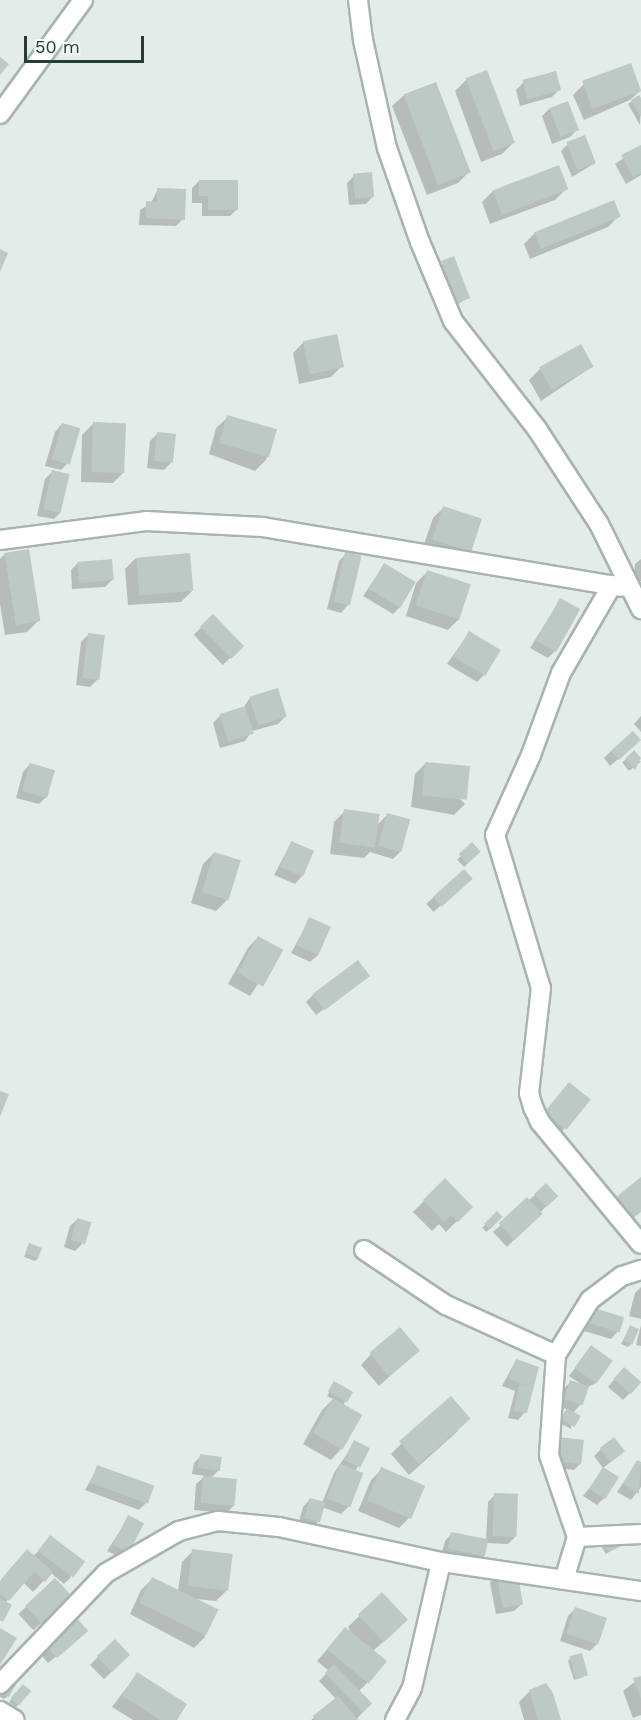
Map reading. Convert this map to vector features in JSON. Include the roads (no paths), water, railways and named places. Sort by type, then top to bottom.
[{"type":"street","points":[[0,114],[83,0]]},
{"type":"street","points":[[358,0],[363,40],[387,148],[420,242],[453,321],[555,458],[599,524],[636,589],[641,609]]},
{"type":"street","points":[[0,540],[146,521],[263,527],[636,589]]},
{"type":"street","points":[[612,585],[561,673],[531,755],[495,835],[541,988],[529,1093],[533,1107],[547,1131],[641,1244]]},
{"type":"street","points":[[364,1250],[446,1305],[556,1355]]},
{"type":"street","points":[[564,1580],[577,1537],[549,1455],[556,1355],[590,1300],[622,1276],[641,1270]]},
{"type":"street","points":[[0,1683],[106,1573],[179,1531],[218,1521],[279,1527],[441,1562],[641,1591]]},
{"type":"street","points":[[577,1537],[641,1534]]},
{"type":"street","points":[[395,1720],[412,1688],[441,1562]]},
{"type":"street","points":[[0,1711],[15,1720]]}]
